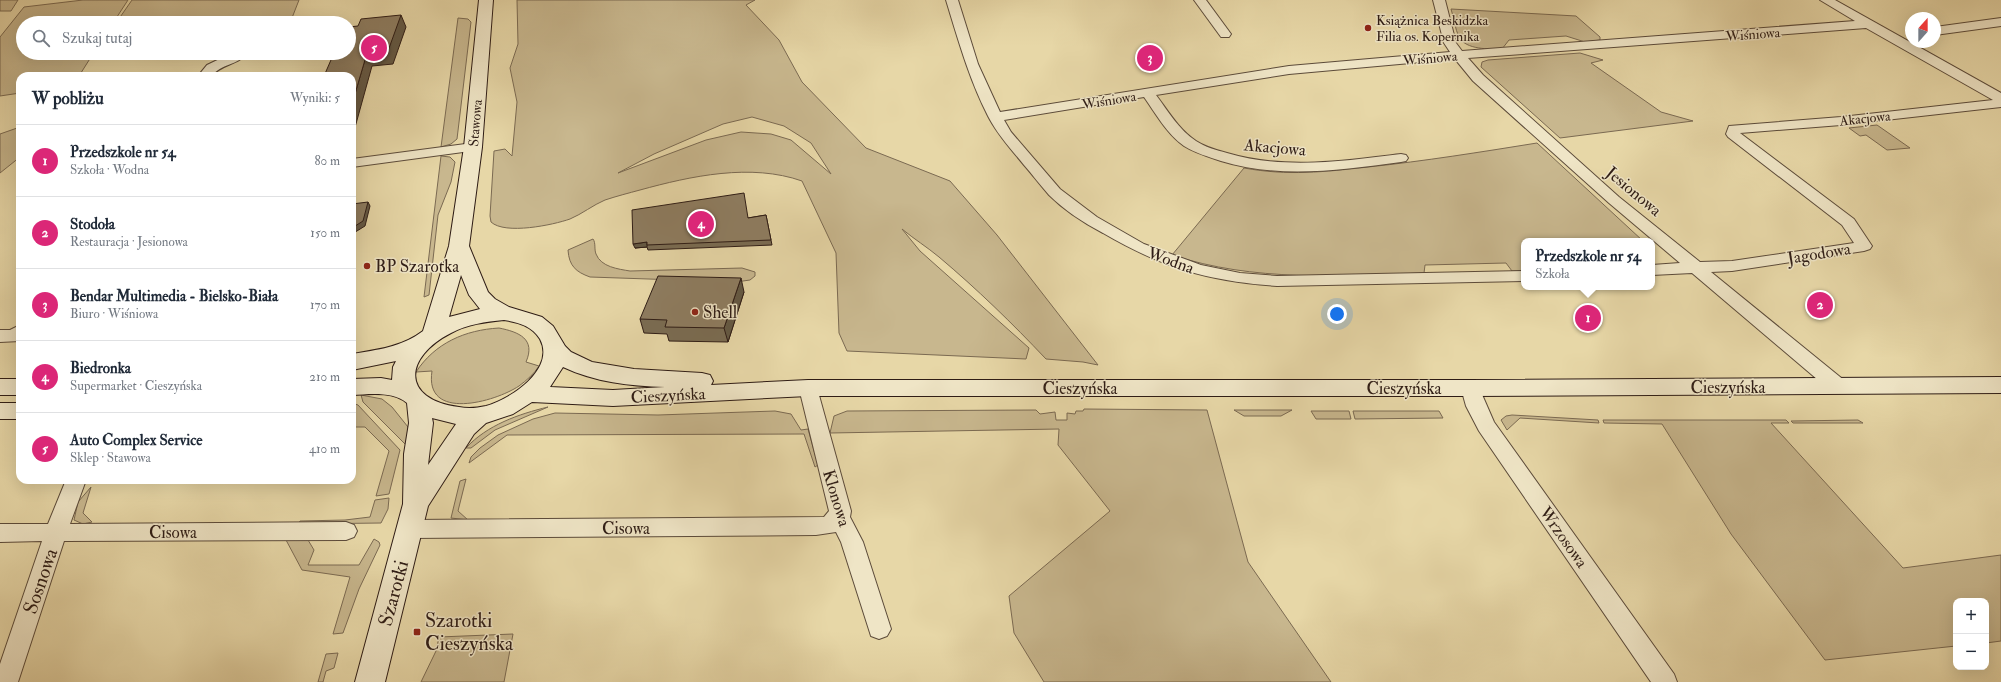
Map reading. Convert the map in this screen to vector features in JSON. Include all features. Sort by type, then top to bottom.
[{"type":"main road","name":"Stawowa","points":[[427,339],[459,246],[473,147],[486,0]]},
{"type":"main road","name":"Stawowa","points":[[459,246],[478,295],[488,304],[504,313]]},
{"type":"main road","points":[[356,361],[394,354],[468,318],[504,313],[522,315],[537,323],[549,333],[555,349],[553,365],[548,374],[528,394],[504,408],[479,416],[443,414],[434,411],[413,397],[381,386],[356,387]]},
{"type":"main road","points":[[413,397],[403,381],[404,368],[410,355],[427,339]]},
{"type":"main road","name":"Cieszyńska","points":[[555,349],[567,361],[585,369],[623,376],[808,388]]},
{"type":"main road","points":[[0,388],[16,387]]},
{"type":"main road","name":"Cieszyńska","points":[[528,394],[613,398],[808,388],[1999,387]]},
{"type":"main road","name":"Szarotki","points":[[370,682],[413,517],[416,454],[421,423],[413,397]]},
{"type":"main road","points":[[0,411],[16,411]]},
{"type":"main road","name":"Szarotki","points":[[413,517],[466,428],[479,416]]},
{"type":"street","name":"Wodna","points":[[952,0],[972,64],[995,117],[1039,176],[1071,206],[1091,220],[1138,247],[1198,270],[1240,278],[1277,281],[1521,276]]},
{"type":"street","points":[[1200,0],[1225,34]]},
{"type":"street","name":"Jesionowa","points":[[1439,0],[1446,32],[1458,55],[1478,78],[1614,200],[1698,268],[1838,386]]},
{"type":"street","points":[[1826,0],[2001,99]]},
{"type":"street","points":[[1941,30],[2001,22]]},
{"type":"street","name":"Wiśniowa","points":[[995,117],[1148,94],[1267,73],[1458,55],[1868,24]]},
{"type":"street","points":[[1891,37],[1905,35]]},
{"type":"street","points":[[207,72],[216,64],[225,60]]},
{"type":"street","name":"Akacjowa","points":[[1148,94],[1175,130],[1188,142],[1205,151],[1233,161],[1279,169],[1310,169],[1401,158]]},
{"type":"street","name":"Akacjowa","points":[[1733,134],[1734,129],[1841,121],[2001,103]]},
{"type":"street","name":"Jagodowa","points":[[1698,268],[1732,266],[1864,246],[1848,222],[1733,134]]},
{"type":"street","points":[[356,162],[473,147]]},
{"type":"street","points":[[1655,270],[1698,268]]},
{"type":"street","name":"Klonowa","points":[[808,388],[816,424],[840,511],[839,517],[852,542],[879,629]]},
{"type":"street","name":"Wrzosowa","points":[[1470,388],[1476,406],[1486,426],[1665,682]]},
{"type":"street","name":"Sosnowa","points":[[6,682],[56,532],[74,484]]},
{"type":"street","name":"Cisowa","points":[[413,517],[816,527],[830,525],[839,517]]},
{"type":"street","name":"Cisowa","points":[[0,533],[346,531]]},
{"type":"shaded area","points":[[0,0],[18,0],[11,11],[0,11]]},
{"type":"shaded area","points":[[83,0],[128,0],[118,16],[17,16],[24,7]]},
{"type":"shaded area","points":[[132,0],[299,0],[293,16],[121,16]]},
{"type":"shaded area","points":[[517,0],[755,0],[746,5],[779,40],[802,82],[866,148],[950,181],[997,235],[1098,365],[1083,362],[1046,359],[967,281],[934,253],[902,229],[920,251],[1029,348],[1026,359],[847,351],[839,333],[836,253],[802,181],[782,176],[742,172],[700,176],[609,199],[570,219],[552,224],[529,228],[507,228],[498,226],[491,222],[490,216],[494,151],[505,149],[512,156],[517,102],[510,68],[518,44]],"holes":[[[752,117],[784,126],[811,143],[831,174],[791,140],[771,134],[741,132],[706,140],[618,173],[654,154],[723,124]]]},
{"type":"shaded area","points":[[1451,9],[1576,16],[1600,37],[1600,40],[1585,42],[1566,36],[1509,40],[1502,49],[1472,47],[1462,41],[1459,37],[1456,31]]},
{"type":"shaded area","points":[[16,17],[16,60],[89,60],[82,72],[16,72],[16,94],[0,96],[0,37]]},
{"type":"shaded area","points":[[458,18],[468,19],[471,22],[457,139],[451,144],[441,147]]},
{"type":"shaded area","points":[[1580,53],[1603,60],[1591,63],[1661,112],[1693,121],[1560,138],[1481,67],[1482,62],[1488,60]]},
{"type":"shaded area","points":[[1877,125],[1910,148],[1887,150],[1866,135],[1860,136],[1849,128]]},
{"type":"shaded area","points":[[16,128],[16,160],[0,173],[0,134]]},
{"type":"shaded area","points":[[1537,143],[1640,238],[1521,238],[1521,271],[1512,271],[1506,263],[1425,265],[1424,273],[1329,276],[1297,275],[1234,270],[1203,264],[1172,255],[1244,168],[1291,173],[1389,165]]},
{"type":"shaded area","points":[[441,156],[450,157],[455,162],[451,182],[438,215],[429,295],[424,297]]},
{"type":"shaded area","points":[[593,239],[595,252],[598,258],[610,267],[630,271],[742,268],[755,272],[755,276],[750,280],[736,282],[590,277],[574,268],[570,260],[568,250]]},
{"type":"shaded area","points":[[499,328],[519,334],[524,338],[529,348],[529,354],[526,362],[539,366],[525,381],[508,392],[479,402],[464,404],[450,402],[439,397],[432,387],[432,371],[416,372],[432,353],[452,340],[474,332]]},
{"type":"shaded area","points":[[361,395],[382,399],[392,407],[408,427],[411,434],[409,448],[363,402]]},
{"type":"shaded area","points":[[356,404],[400,450],[389,494],[376,496],[389,451],[365,427],[356,427]]},
{"type":"shaded area","points":[[548,407],[495,430],[471,448],[466,448],[484,433],[504,422],[526,413]]},
{"type":"shaded area","points":[[1084,409],[1207,410],[1248,562],[1331,682],[1044,682],[1014,633],[1009,596],[1110,511],[1058,445],[1059,429],[830,433],[834,416],[847,411],[1036,410],[1040,414],[1055,412],[1056,420],[1067,420],[1067,413],[1075,414],[1076,411],[1083,411]]},
{"type":"shaded area","points":[[1234,410],[1292,410],[1281,416],[1244,416]]},
{"type":"shaded area","points":[[775,411],[791,414],[801,430],[808,429],[818,465],[815,467],[804,434],[507,435],[469,463],[471,457],[480,448],[498,435],[533,419],[555,413],[658,415]]},
{"type":"shaded area","points":[[1311,411],[1349,411],[1351,419],[1316,419]]},
{"type":"shaded area","points":[[1353,411],[1439,411],[1443,418],[1355,419]]},
{"type":"shaded area","points":[[1512,415],[1598,420],[1599,423],[1520,418],[1507,430],[1501,420],[1506,416]]},
{"type":"shaded area","points":[[1603,420],[1786,420],[1789,423],[1771,423],[1903,568],[2001,555],[2001,641],[1989,643],[1989,598],[1953,598],[1953,646],[1825,660],[1731,534],[1662,424],[1604,423]]},
{"type":"shaded area","points":[[1858,420],[1863,423],[1793,423],[1791,421]]},
{"type":"shaded area","points":[[466,479],[458,511],[468,520],[451,518],[460,481]]},
{"type":"shaded area","points":[[91,487],[83,513],[92,522],[83,524],[74,520],[78,502]]},
{"type":"shaded area","points":[[389,498],[388,509],[381,523],[298,524],[300,521],[345,520],[370,517],[375,500]]},
{"type":"shaded area","points":[[374,539],[379,542],[380,545],[359,589],[343,633],[333,634],[350,577],[302,570],[286,540],[308,540],[314,550],[308,565],[359,565]]},
{"type":"shaded area","points":[[513,634],[504,682],[421,682],[436,651],[439,637]]},
{"type":"shaded area","points":[[338,653],[334,668],[326,671],[323,682],[318,682],[326,654]]},
{"type":"building","points":[[401,15],[388,51],[367,53],[356,90],[356,72],[326,72],[331,60],[356,60],[356,26],[358,26],[361,19]]},
{"type":"building","points":[[744,193],[748,218],[766,215],[771,240],[647,245],[647,242],[633,244],[632,210]]},
{"type":"building","points":[[368,202],[363,221],[356,225],[356,204]]},
{"type":"building","name":"Shell","points":[[658,276],[741,278],[724,328],[665,327],[667,320],[640,319]]},
{"type":"place","name":"Książnica Beskidzka Filia os. Kopernika","points":[[1368,28]]},
{"type":"place","name":"Auto Complex Service","points":[[374,48]]},
{"type":"place","name":"Bendar Multimedia - Bielsko-Biała","points":[[1150,58]]},
{"type":"place","name":"Biedronka","points":[[701,224]]},
{"type":"place","name":"BP Szarotka","points":[[367,266]]},
{"type":"place","name":"Stodoła","points":[[1820,305]]},
{"type":"place","name":"Shell","points":[[695,312]]},
{"type":"place","name":"Przedszkole nr 54","points":[[1588,318]]},
{"type":"place","name":"Szarotki Cieszyńska","points":[[417,632]]}]
